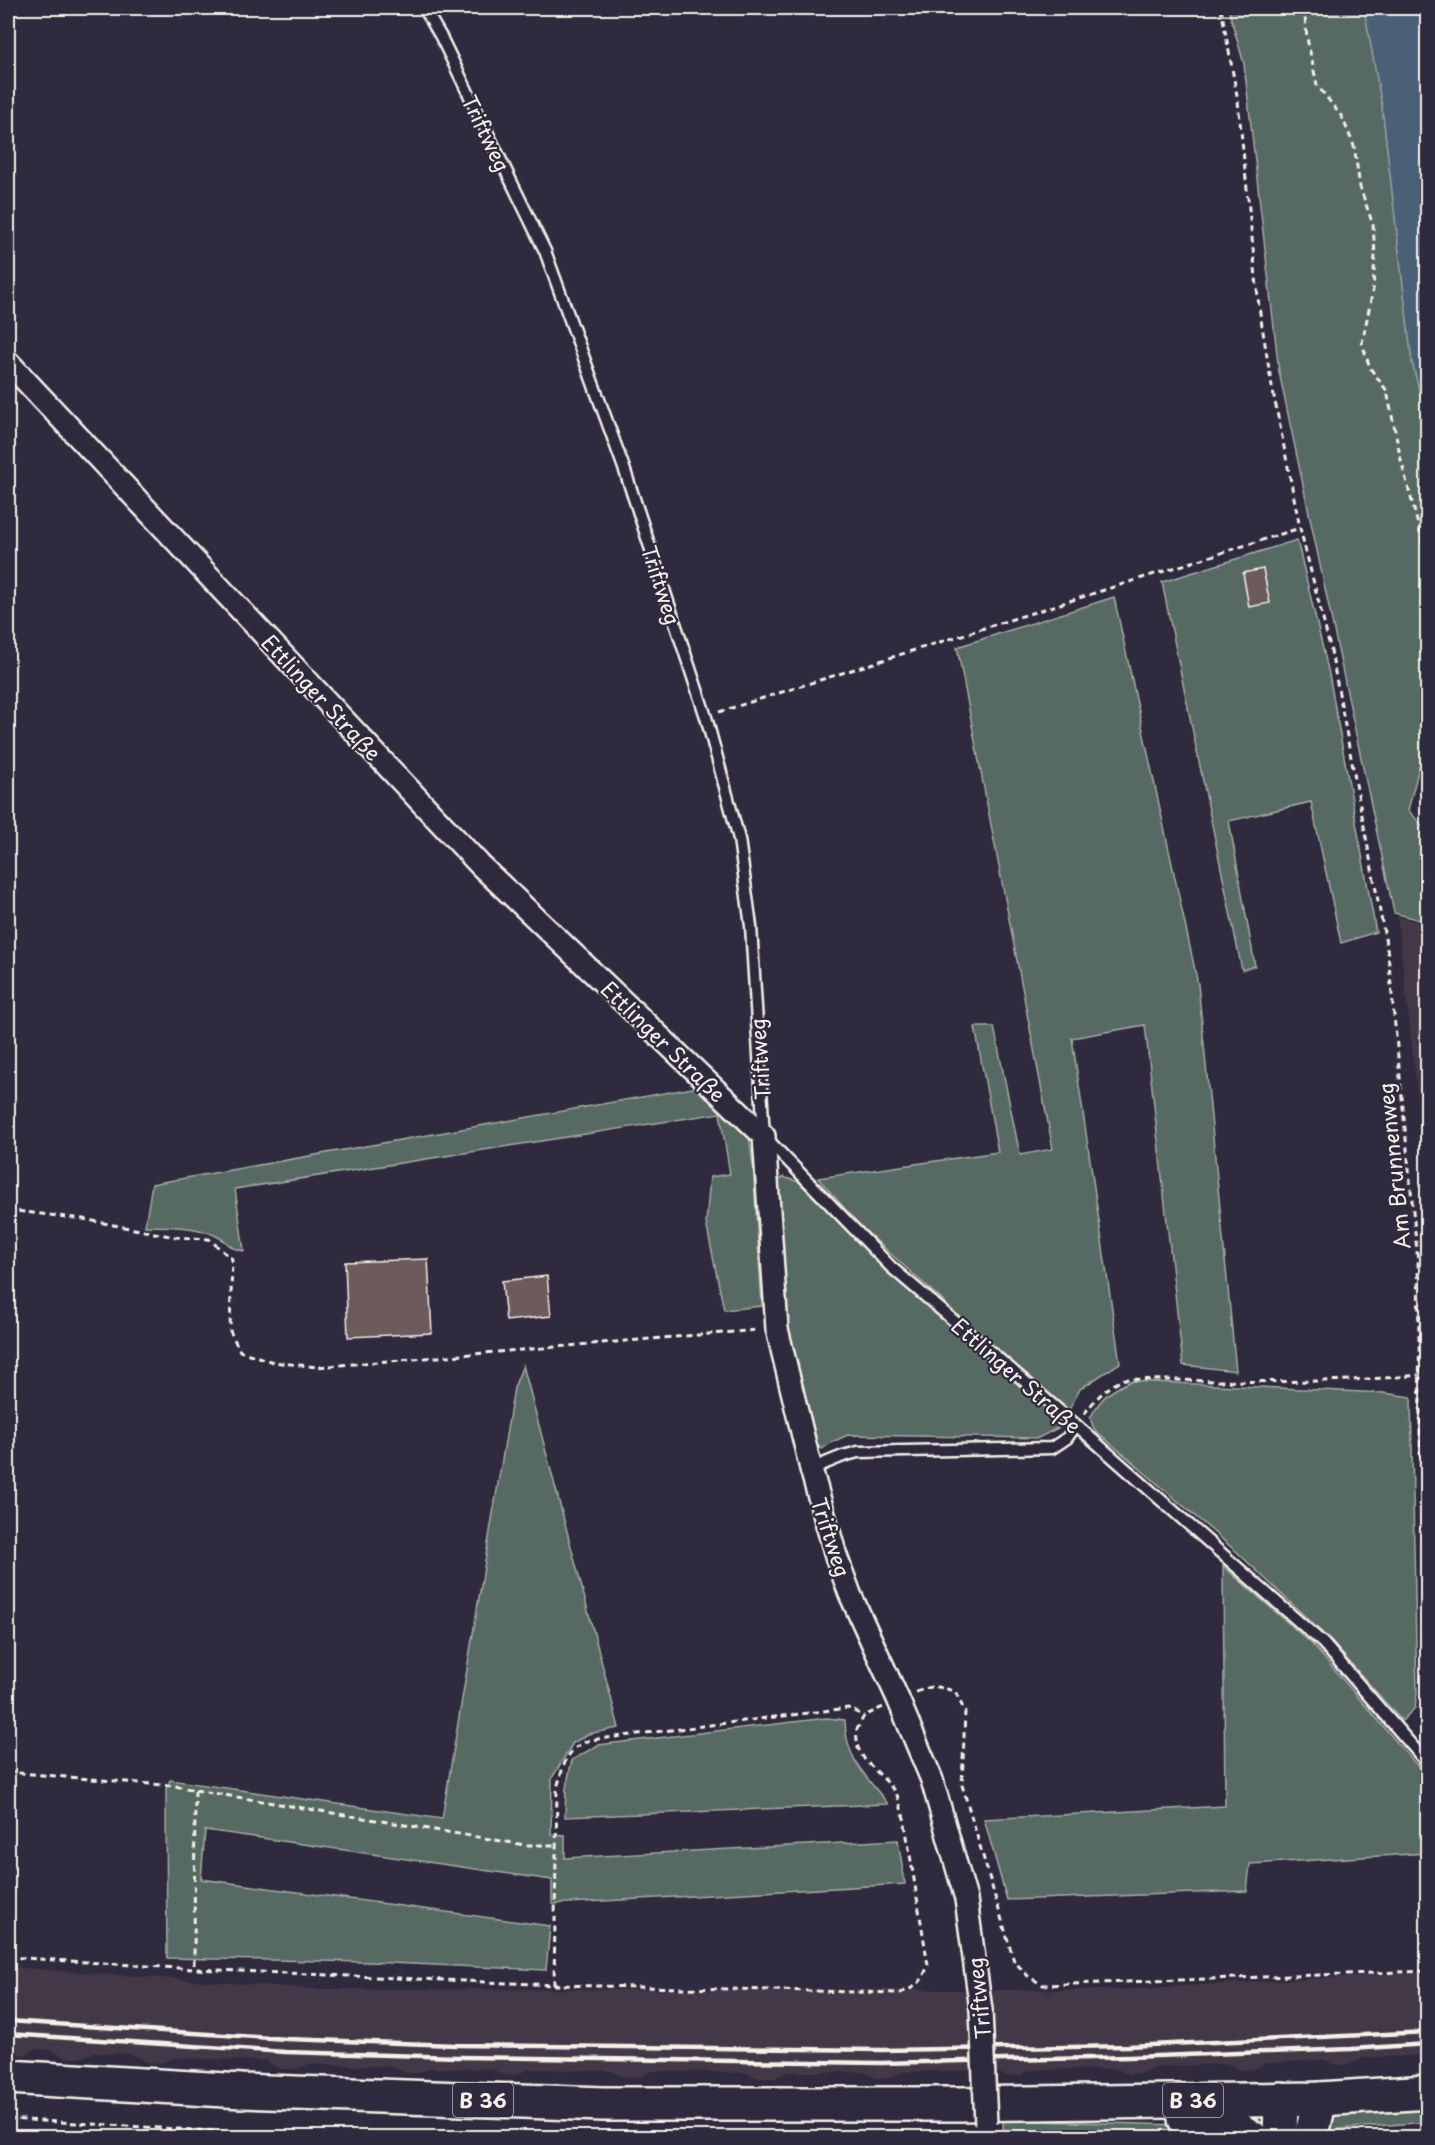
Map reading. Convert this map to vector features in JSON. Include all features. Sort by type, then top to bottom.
[{"type":"main road","name":"B 36","points":[[8,2077],[242,2091],[603,2104],[1320,2099],[1428,2092]]},
{"type":"main road","points":[[1280,2138],[1281,2099]]},
{"type":"main road","points":[[1311,2138],[1320,2099]]},
{"type":"main road","points":[[1129,2101],[1174,2118],[1226,2121],[1252,2138]]},
{"type":"street","name":"Ettlinger Straße","points":[[8,362],[481,866],[764,1136]]},
{"type":"street","name":"Triftweg","points":[[764,1136],[777,1329],[824,1520],[843,1575],[932,1780],[966,1899],[981,2010],[986,2131]]},
{"type":"lane","name":"Triftweg","points":[[424,8],[441,37],[545,251],[625,471],[706,717],[739,839],[750,926],[764,1136]]},
{"type":"lane","name":"Ettlinger Straße","points":[[764,1136],[891,1267],[1076,1425],[1323,1643],[1428,1764]]},
{"type":"lane","points":[[811,1469],[858,1452],[1052,1448],[1067,1438],[1076,1425]]},
{"type":"path","name":"Am Brunnenweg","points":[[1221,8],[1238,101],[1259,307],[1300,528],[1331,651],[1388,954],[1418,1262],[1424,1730],[1410,1743]]},
{"type":"path","points":[[1304,8],[1307,38],[1317,85],[1342,117],[1354,146],[1360,187],[1373,225],[1375,255],[1373,290],[1362,343],[1370,368],[1387,391],[1401,460],[1428,563]]},
{"type":"path","points":[[706,717],[1300,528]]},
{"type":"path","points":[[8,1210],[83,1219],[175,1237],[209,1239],[232,1259],[230,1331],[240,1351],[273,1362],[317,1367],[777,1329]]},
{"type":"path","points":[[1076,1425],[1100,1394],[1125,1379],[1293,1382],[1360,1381],[1419,1375]]},
{"type":"path","points":[[8,1957],[194,1969],[554,1985],[900,1993],[917,1987],[923,1978],[928,1965],[925,1939],[904,1818],[897,1795],[865,1760],[858,1748],[856,1731],[864,1716],[898,1699],[934,1686],[955,1691],[964,1712],[962,1785],[1014,1961],[1029,1977],[1043,1984],[1428,1971]]},
{"type":"path","points":[[554,1985],[557,1788],[566,1757],[578,1744],[590,1740],[848,1708],[864,1716]]},
{"type":"path","points":[[8,1772],[175,1786],[525,1845],[556,1845]]},
{"type":"path","points":[[194,1969],[195,1790]]},
{"type":"path","points":[[8,2119],[327,2138]]},
{"type":"shaded area","points":[[1397,916],[1427,925],[1427,1180]]},
{"type":"shaded area","points":[[8,1967],[315,1989],[1118,1990],[1427,1972],[1427,2055],[1364,2058],[1351,2064],[1337,2065],[1324,2060],[1267,2063],[1254,2069],[1241,2070],[1228,2064],[1154,2067],[1142,2073],[1129,2074],[1116,2069],[1031,2070],[1019,2076],[1005,2076],[993,2070],[902,2072],[890,2078],[876,2078],[863,2072],[787,2072],[775,2078],[758,2078],[746,2073],[652,2071],[640,2077],[623,2077],[612,2071],[528,2069],[517,2075],[503,2075],[492,2069],[431,2068],[419,2073],[405,2073],[392,2067],[309,2064],[297,2069],[279,2069],[266,2061],[174,2058],[162,2063],[147,2062],[131,2054],[93,2053],[80,2058],[67,2058],[51,2050],[36,2049],[26,2055],[8,2053]]},
{"type":"green space","points":[[1228,8],[1364,8],[1382,106],[1412,362],[1427,420],[1428,630],[1421,630],[1428,733],[1408,810],[1427,831],[1427,922],[1394,913],[1279,372],[1244,64]]},
{"type":"green space","points":[[1297,540],[1329,674],[1376,932],[1341,943],[1311,802],[1229,821],[1255,966],[1242,970],[1162,582]]},
{"type":"green space","points":[[1114,597],[1198,984],[1236,1371],[1183,1365],[1145,1025],[1072,1038],[1120,1363],[1080,1389],[1060,1427],[1038,1438],[848,1435],[822,1449],[812,1440],[789,1348],[777,1280],[775,1185],[783,1177],[799,1182],[885,1270],[951,1326],[944,1302],[860,1226],[818,1178],[998,1152],[975,1027],[994,1027],[1020,1155],[1053,1149],[957,647]]},
{"type":"green space","points":[[698,1087],[749,1136],[762,1306],[724,1310],[706,1223],[710,1177],[730,1174],[720,1113],[235,1189],[244,1251],[235,1249],[220,1238],[202,1231],[145,1226],[152,1184]]},
{"type":"green space","points":[[523,1365],[619,1728],[588,1734],[573,1743],[552,1778],[551,1834],[565,1835],[565,1858],[898,1840],[905,1884],[552,1904],[552,1880],[205,1830],[201,1879],[550,1926],[546,1970],[368,1962],[167,1958],[166,1789],[170,1780],[442,1819],[514,1388]]},
{"type":"green space","points":[[1131,1381],[1383,1393],[1411,1397],[1417,1693],[1415,1708],[1402,1721],[1330,1640],[1238,1553],[1094,1429],[1090,1418],[1098,1404],[1111,1392]]},
{"type":"green space","points":[[1223,1566],[1312,1644],[1427,1777],[1427,1853],[1250,1864],[1247,1891],[1007,1900],[984,1819],[1225,1806]]},
{"type":"green space","points":[[827,1718],[845,1720],[849,1745],[858,1766],[888,1804],[565,1817],[566,1788],[572,1760],[598,1745]]},
{"type":"green space","points":[[1427,2107],[1427,2122],[1339,2129],[1335,2137],[1319,2138],[1328,2122],[1337,2115],[1366,2110]]},
{"type":"green space","points":[[1003,2120],[1215,2126],[1239,2137],[1003,2137]]},
{"type":"water","points":[[1364,8],[1427,8],[1427,420],[1412,362],[1382,106]]},
{"type":"building","points":[[1263,569],[1270,603],[1249,607],[1243,573]]},
{"type":"building","points":[[428,1259],[432,1333],[348,1337],[345,1262]]},
{"type":"building","points":[[547,1276],[551,1316],[506,1321],[502,1281]]},
{"type":"railway","points":[[8,2021],[287,2039],[455,2045],[881,2050],[1128,2046],[1428,2032]]},
{"type":"railway","points":[[8,2034],[285,2052],[458,2057],[881,2063],[1129,2057],[1428,2044]]}]
